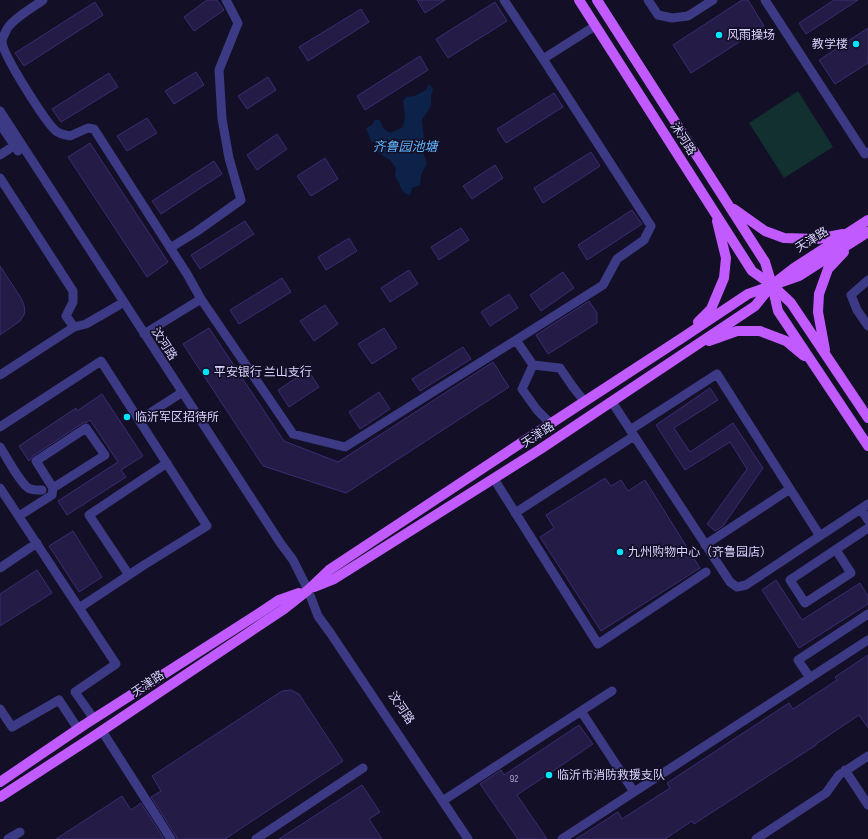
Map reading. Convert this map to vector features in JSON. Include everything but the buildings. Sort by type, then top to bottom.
[{"type":"main road","name":"沭河路","points":[[579,0],[752,271],[772,285],[791,303],[868,418]]},
{"type":"main road","name":"沭河路","points":[[597,0],[765,262],[778,311],[868,446]]},
{"type":"main road","points":[[729,206],[765,231],[784,238],[817,239],[851,237]]},
{"type":"main road","points":[[682,338],[711,309],[724,278],[726,258],[715,214]]},
{"type":"main road","name":"天津路","points":[[0,796],[102,731],[264,623],[308,590],[329,570],[748,294],[799,276],[851,237],[868,220]]},
{"type":"main road","name":"天津路","points":[[851,237],[868,232]]},
{"type":"main road","points":[[825,354],[818,312],[819,294],[828,269],[851,237]]},
{"type":"main road","name":"天津路","points":[[0,782],[78,729],[252,619],[279,600],[334,579],[494,479],[755,306],[772,285]]},
{"type":"main road","points":[[693,348],[737,331],[760,331],[786,341],[813,364]]},
{"type":"street","points":[[43,0],[16,19],[6,29],[2,42],[8,58],[18,76],[46,118],[56,132],[70,136],[88,128],[94,129],[201,299],[293,434],[345,447],[603,285],[617,259],[644,240],[651,226],[504,0]]},
{"type":"street","points":[[170,248],[196,232],[241,200],[229,158],[222,119],[219,70],[238,23],[226,0]]},
{"type":"street","points":[[648,0],[658,15],[672,18],[688,16],[713,0]]},
{"type":"street","points":[[765,0],[865,154],[868,152]]},
{"type":"street","points":[[543,59],[595,26]]},
{"type":"street","name":"汶河路","points":[[0,112],[281,544],[293,560],[308,590],[323,614],[336,631],[474,839]]},
{"type":"street","name":"汶河路","points":[[0,124],[288,564],[308,590],[318,616],[468,839]]},
{"type":"street","points":[[0,155],[14,145]]},
{"type":"street","points":[[0,178],[73,291],[73,302],[66,316],[74,327]]},
{"type":"street","points":[[868,280],[851,295],[857,310],[868,326]]},
{"type":"street","points":[[144,334],[201,299]]},
{"type":"street","points":[[0,375],[74,327],[86,324],[119,305]]},
{"type":"street","points":[[516,340],[533,365],[560,368],[584,402]]},
{"type":"street","points":[[0,427],[101,362],[207,526],[79,608]]},
{"type":"street","points":[[533,365],[522,389],[537,410],[550,424]]},
{"type":"street","points":[[515,513],[717,374],[820,536]]},
{"type":"street","points":[[139,420],[178,395]]},
{"type":"street","points":[[612,402],[730,582],[738,587],[746,585],[865,506],[868,520]]},
{"type":"street","points":[[19,516],[52,495],[53,488],[36,461],[86,428],[105,455],[53,488]]},
{"type":"street","points":[[0,447],[27,488],[42,490]]},
{"type":"street","points":[[129,575],[89,515],[167,463]]},
{"type":"street","points":[[494,479],[598,644],[706,572]]},
{"type":"street","points":[[0,488],[116,664],[74,692],[94,719]]},
{"type":"street","points":[[705,545],[790,489]]},
{"type":"street","points":[[836,550],[851,573],[805,603],[790,580],[868,528]]},
{"type":"street","points":[[0,568],[37,543]]},
{"type":"street","points":[[810,678],[798,660],[868,614]]},
{"type":"street","points":[[562,839],[868,640]]},
{"type":"street","points":[[447,798],[612,691]]},
{"type":"street","points":[[0,709],[12,727],[59,700],[78,729]]},
{"type":"street","points":[[581,711],[634,792]]},
{"type":"street","points":[[102,731],[172,839]]},
{"type":"street","points":[[756,839],[826,793],[838,775],[868,756]]},
{"type":"street","points":[[256,839],[363,768]]},
{"type":"street","points":[[845,770],[868,805]]},
{"type":"street","points":[[8,839],[20,832]]},
{"type":"green space","points":[[798,91],[833,147],[784,178],[749,123]]},
{"type":"water","name":"齐鲁园池塘","points":[[429,84],[433,89],[431,106],[422,120],[424,138],[427,146],[423,153],[427,163],[421,175],[420,185],[412,188],[410,196],[403,192],[395,175],[396,168],[390,160],[378,153],[366,128],[372,125],[375,120],[380,120],[383,128],[390,133],[403,127],[405,117],[403,101],[406,97],[414,96],[426,90]]},
{"type":"place","name":"风雨操场","points":[[719,35]]},
{"type":"place","name":"教学楼","points":[[856,44]]},
{"type":"place","name":"平安银行 兰山支行","points":[[206,372]]},
{"type":"place","name":"临沂军区招待所","points":[[127,417]]},
{"type":"place","name":"九州购物中心（齐鲁园店）","points":[[620,552]]},
{"type":"place","name":"临沂市消防救援支队","points":[[549,775]]}]
